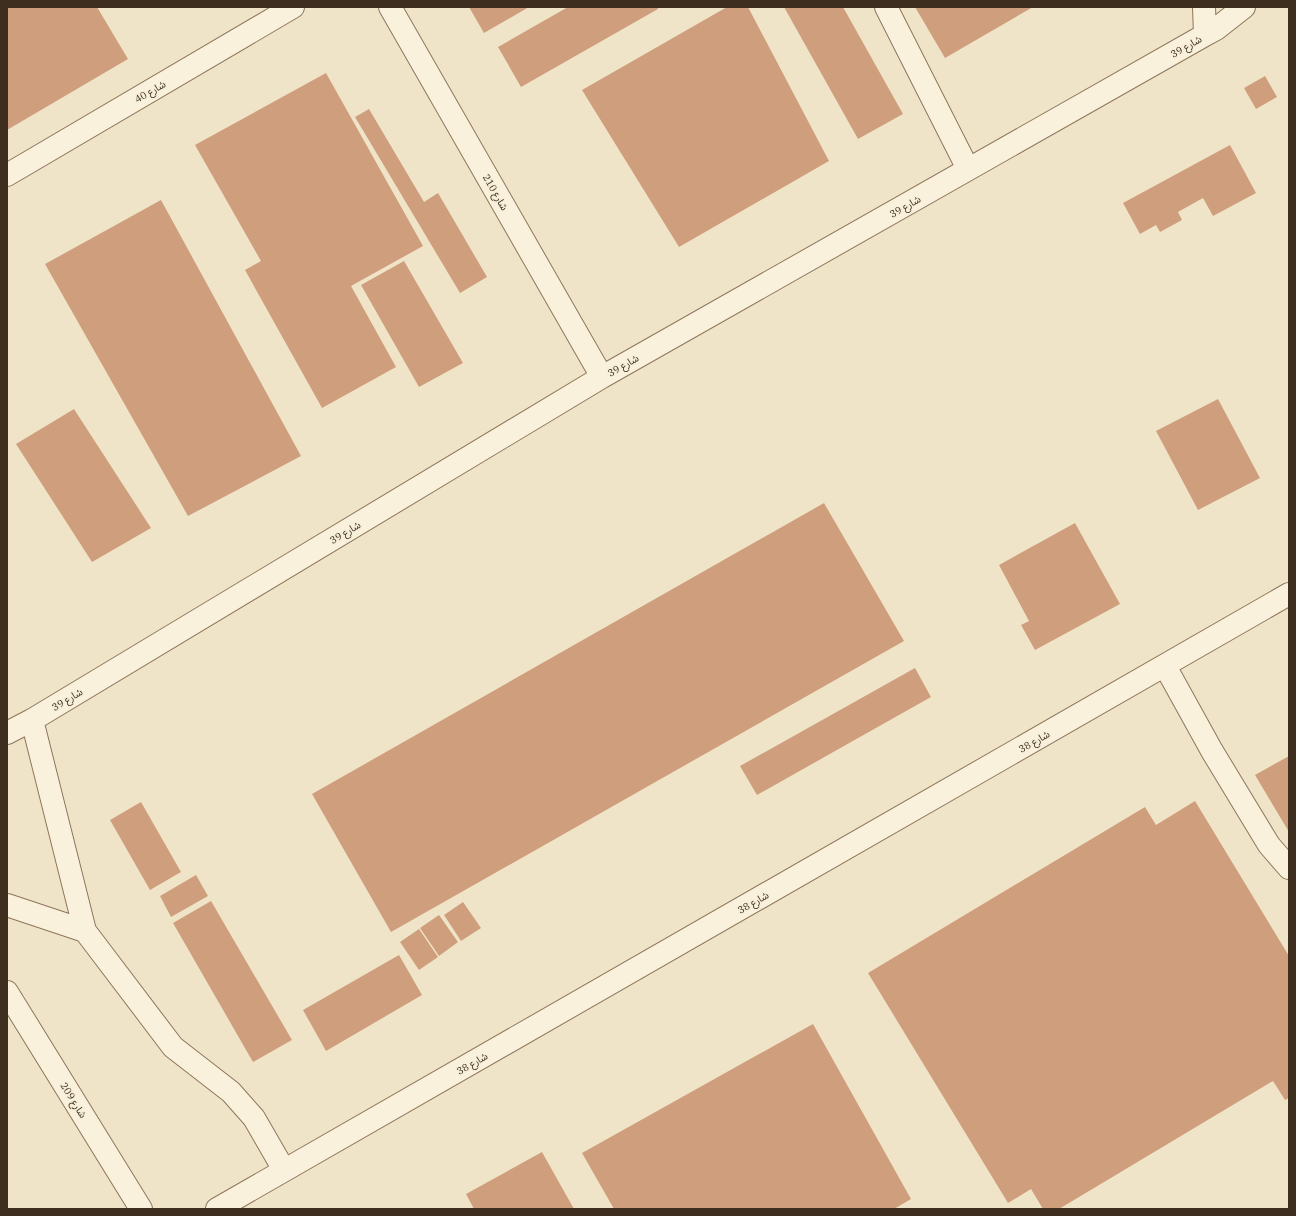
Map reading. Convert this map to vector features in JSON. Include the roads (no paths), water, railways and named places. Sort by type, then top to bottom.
[{"type":"street","name":"شارع 40","points":[[7,175],[293,7]]},
{"type":"street","name":"شارع 210","points":[[390,7],[602,377]]},
{"type":"street","points":[[886,7],[968,169]]},
{"type":"street","points":[[1204,7],[1205,35]]},
{"type":"street","name":"شارع 39","points":[[7,733],[32,720],[602,377],[1216,29],[1244,7]]},
{"type":"street","name":"شارع 38","points":[[217,1209],[1289,594]]},
{"type":"street","points":[[1165,666],[1212,751],[1269,845],[1289,868]]},
{"type":"street","points":[[32,720],[85,931],[173,1047],[231,1092],[254,1118],[284,1170]]},
{"type":"street","points":[[7,905],[85,931]]},
{"type":"street","name":"شارع 209","points":[[7,992],[141,1209]]}]
